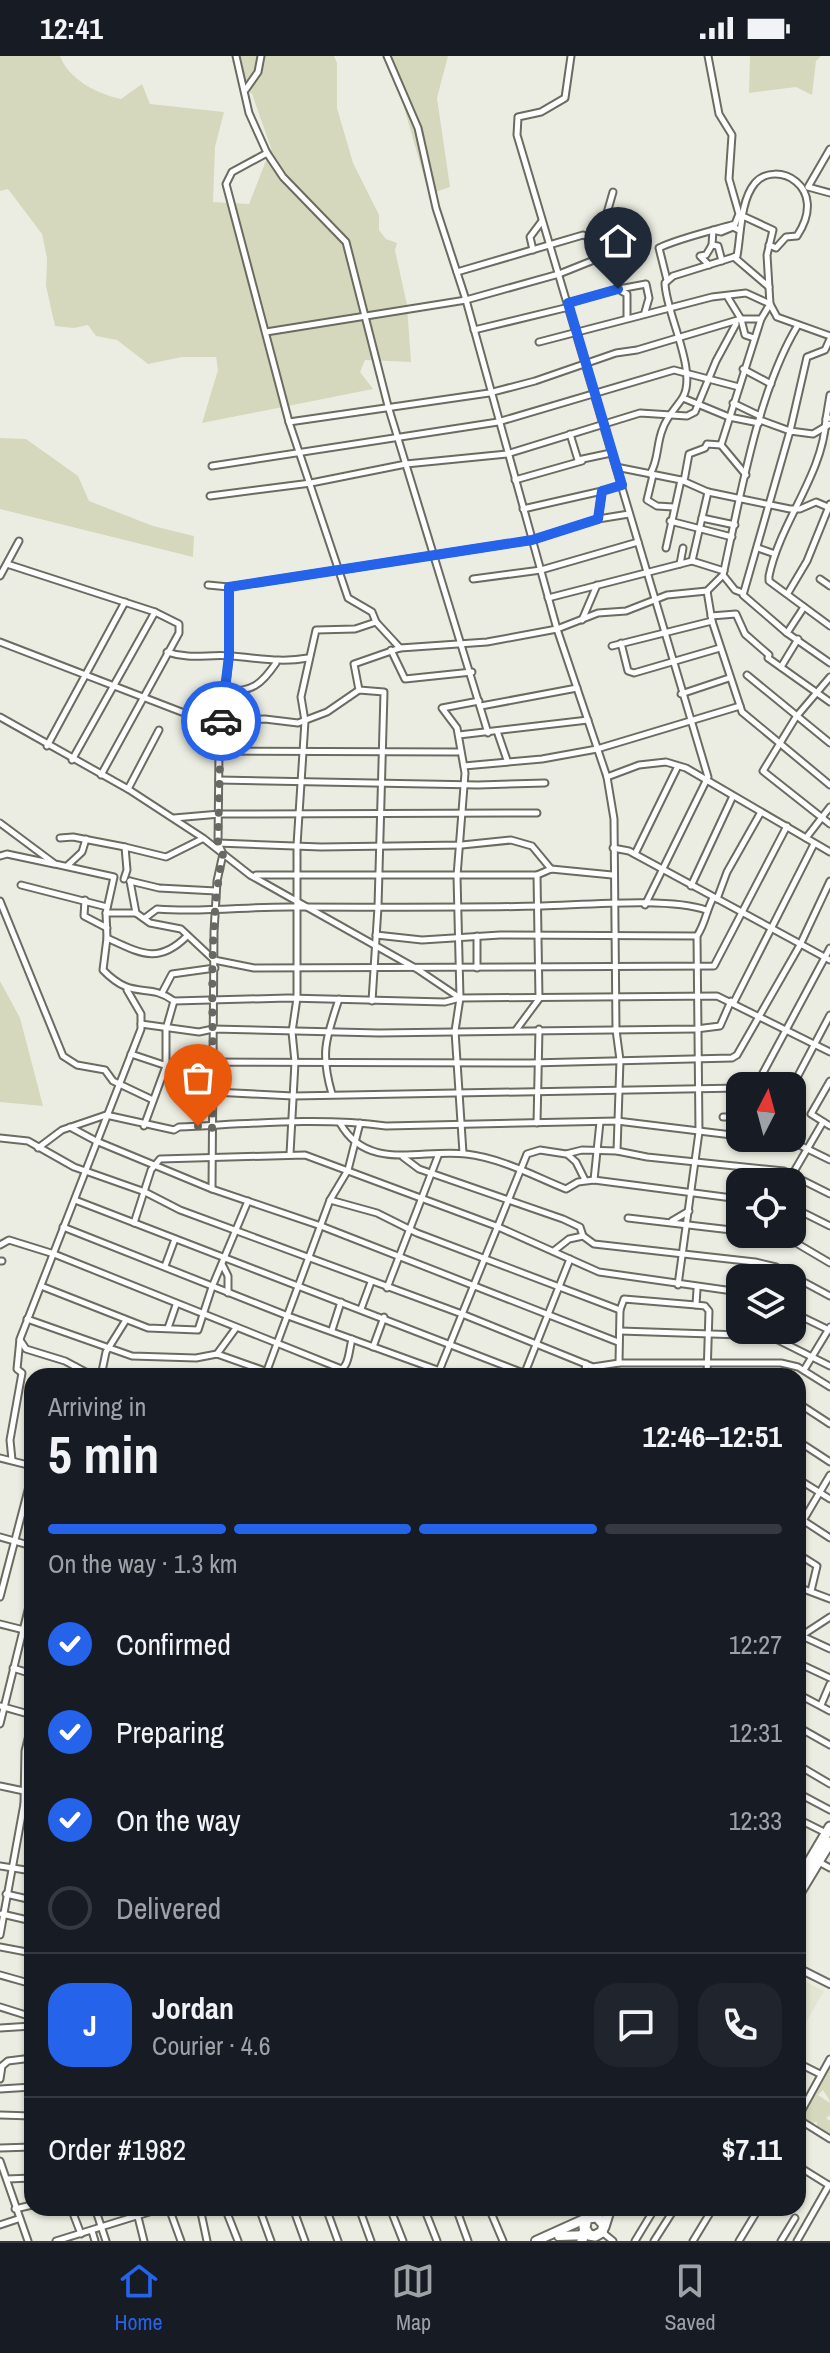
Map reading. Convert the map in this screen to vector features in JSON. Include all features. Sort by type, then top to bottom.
[{"type":"highway","points":[[806,1877],[829,1834]]},
{"type":"highway","points":[[806,1871],[813,1862]]},
{"type":"main road","points":[[536,2241],[593,2226]]},
{"type":"main road","points":[[543,2241],[593,2226]]},
{"type":"street","points":[[236,56],[249,113],[267,153],[283,177],[346,242],[388,406],[472,672],[488,733]]},
{"type":"street","points":[[245,90],[258,72],[261,56]]},
{"type":"street","points":[[387,56],[418,128],[436,208],[457,272],[458,287],[466,300],[489,393],[557,629],[607,777],[614,819],[612,875],[616,935],[616,1030],[620,1060],[617,1151]]},
{"type":"street","points":[[571,56],[565,98],[541,112],[516,120],[542,221],[681,694],[708,773],[707,783],[645,905]]},
{"type":"street","points":[[673,507],[657,506],[647,500],[657,461],[656,444],[683,398],[685,352],[665,288],[667,280],[659,248],[696,238],[712,228],[735,224],[739,214],[729,179],[732,135],[719,114],[708,56]]},
{"type":"street","points":[[769,245],[776,248],[786,237],[795,238],[812,219],[814,204],[808,187],[830,149]]},
{"type":"street","points":[[267,153],[232,172],[226,184],[289,422],[348,598],[372,612],[376,622],[400,648]]},
{"type":"street","points":[[667,280],[738,254],[739,230],[753,186],[762,178],[789,176],[808,187],[830,193]]},
{"type":"street","points":[[266,332],[466,300],[559,274],[594,260],[595,240],[609,228],[607,213],[613,192]]},
{"type":"street","points":[[745,217],[772,227],[769,287],[770,304],[777,317],[830,337],[825,350],[807,357],[744,597],[830,663]]},
{"type":"street","points":[[533,250],[530,237],[542,221]]},
{"type":"street","points":[[710,266],[700,259],[712,245],[713,229],[721,232],[733,227],[739,230]]},
{"type":"street","points":[[457,272],[583,235],[595,240]]},
{"type":"street","points":[[712,245],[718,246],[722,261]]},
{"type":"street","points":[[734,257],[769,287]]},
{"type":"street","points":[[474,330],[618,289],[646,284],[649,298],[645,313]]},
{"type":"street","points":[[618,289],[628,297],[627,318]]},
{"type":"street","points":[[539,342],[645,313],[727,296],[746,293],[770,304]]},
{"type":"street","points":[[727,296],[745,335]]},
{"type":"street","points":[[721,445],[743,369],[761,319],[770,304]]},
{"type":"street","points":[[289,422],[489,393],[616,353],[761,319]]},
{"type":"street","points":[[210,496],[311,483],[406,464],[507,454],[644,412],[693,415],[731,330],[738,322]]},
{"type":"street","points":[[359,690],[356,661],[391,650],[557,629],[598,613],[626,611],[655,603],[667,595],[707,591],[724,573],[760,420],[786,342],[798,325]]},
{"type":"street","points":[[731,330],[754,338]]},
{"type":"street","points":[[743,369],[771,384]]},
{"type":"street","points":[[212,466],[397,435],[498,422],[674,370],[739,387]]},
{"type":"street","points":[[830,395],[827,436],[775,554],[769,581],[830,626]]},
{"type":"street","points":[[683,398],[729,417],[760,420]]},
{"type":"street","points":[[733,403],[760,420],[790,431],[813,434],[828,422]]},
{"type":"street","points":[[570,434],[578,459],[582,461]]},
{"type":"street","points":[[666,548],[673,507],[689,454],[705,448],[707,444],[721,445],[746,475]]},
{"type":"street","points":[[515,480],[611,453]]},
{"type":"street","points":[[616,467],[682,481],[708,492],[797,510],[816,502],[830,506],[807,561],[788,593]]},
{"type":"street","points":[[523,509],[622,485]]},
{"type":"street","points":[[598,519],[602,491]]},
{"type":"street","points":[[692,561],[708,492]]},
{"type":"street","points":[[208,585],[229,587],[532,540],[598,519],[629,514]]},
{"type":"street","points":[[702,518],[735,525]]},
{"type":"street","points":[[670,521],[732,537]]},
{"type":"street","points":[[0,576],[19,541]]},
{"type":"street","points":[[473,579],[541,570],[638,542]]},
{"type":"street","points":[[680,564],[683,548]]},
{"type":"street","points":[[758,548],[775,554]]},
{"type":"street","points":[[548,598],[692,561],[724,573],[735,590],[744,593]]},
{"type":"street","points":[[7,564],[155,612],[181,628],[101,775]]},
{"type":"street","points":[[820,579],[830,586]]},
{"type":"street","points":[[582,620],[597,585]]},
{"type":"street","points":[[212,1189],[216,891],[223,854],[218,843],[219,751],[229,656],[229,587]]},
{"type":"street","points":[[707,591],[720,648],[740,706],[778,744],[830,785]]},
{"type":"street","points":[[47,746],[125,602]]},
{"type":"street","points":[[787,633],[804,607]]},
{"type":"street","points":[[72,760],[155,612]]},
{"type":"street","points":[[612,646],[736,614],[745,634],[781,667],[830,702]]},
{"type":"street","points":[[290,1154],[295,1062],[292,1032],[297,998],[297,845],[305,721],[301,697],[316,630],[355,629],[376,622]]},
{"type":"street","points":[[781,667],[798,639]]},
{"type":"street","points":[[0,642],[60,662],[87,677],[143,695],[193,718],[305,721],[344,702],[359,690],[384,692],[372,1001]]},
{"type":"street","points":[[621,643],[629,673],[720,648]]},
{"type":"street","points":[[391,650],[405,679],[472,672]]},
{"type":"street","points":[[167,652],[185,658],[229,656],[276,663],[308,658]]},
{"type":"street","points":[[224,691],[253,689],[264,682],[276,663]]},
{"type":"street","points":[[747,675],[830,743]]},
{"type":"street","points":[[830,677],[796,717],[763,771],[830,824]]},
{"type":"street","points":[[681,694],[729,678]]},
{"type":"street","points":[[463,1153],[455,1031],[460,998],[457,876],[462,845],[464,766],[458,752],[459,735],[442,708],[577,688]]},
{"type":"street","points":[[464,766],[542,759],[597,749],[740,706]]},
{"type":"street","points":[[0,717],[128,789],[203,838],[250,875],[298,899],[460,998]]},
{"type":"street","points":[[459,735],[588,720]]},
{"type":"street","points":[[128,789],[159,730]]},
{"type":"street","points":[[497,731],[507,760]]},
{"type":"street","points":[[219,751],[458,752]]},
{"type":"street","points":[[607,777],[639,765],[666,762],[696,773],[707,783],[830,852]]},
{"type":"street","points":[[635,854],[677,768]]},
{"type":"street","points":[[219,780],[545,783]]},
{"type":"street","points":[[691,886],[733,796]]},
{"type":"street","points":[[806,838],[830,807]]},
{"type":"street","points":[[706,910],[761,812]]},
{"type":"street","points":[[173,818],[220,814],[381,816],[537,813]]},
{"type":"street","points":[[0,823],[16,831],[55,864]]},
{"type":"street","points":[[21,885],[85,900],[107,910],[136,913],[150,923],[181,929],[214,960],[254,968],[296,971],[696,966],[717,964],[787,826]]},
{"type":"street","points":[[60,838],[86,839],[166,857],[203,838]]},
{"type":"street","points":[[67,866],[82,852],[86,839]]},
{"type":"street","points":[[218,843],[462,845],[511,840],[532,846],[551,869]]},
{"type":"street","points":[[141,1024],[199,1032],[213,1029],[292,1032],[516,1031],[696,1029],[720,1026],[814,844]]},
{"type":"street","points":[[125,847],[127,880],[136,913]]},
{"type":"street","points":[[613,848],[635,854],[828,959]]},
{"type":"street","points":[[0,856],[7,854],[48,865],[67,866],[159,888],[216,891]]},
{"type":"street","points":[[250,875],[298,878],[379,874],[537,875],[551,869],[612,875]]},
{"type":"street","points":[[516,1031],[539,999],[537,875]]},
{"type":"street","points":[[12,1460],[10,1440],[22,1373],[17,1369],[20,1339],[75,1200],[84,1169],[122,1084],[141,1024],[141,1014],[128,991],[103,970],[107,910],[114,877]]},
{"type":"street","points":[[131,1054],[166,1066],[213,1062],[698,1059],[737,1055],[800,945],[830,881]]},
{"type":"street","points":[[85,900],[86,920],[107,928]]},
{"type":"street","points":[[0,901],[63,1056],[77,1065],[105,1070],[108,1077],[153,1100]]},
{"type":"street","points":[[145,918],[157,909],[191,913],[298,907],[457,908],[615,904],[690,906],[706,910],[709,916],[697,936],[697,1162],[678,1285]]},
{"type":"street","points":[[376,935],[422,940],[458,936],[697,936]]},
{"type":"street","points":[[107,938],[157,955],[174,949],[187,936]]},
{"type":"street","points":[[477,936],[477,968]]},
{"type":"street","points":[[764,1072],[828,959],[830,948]]},
{"type":"street","points":[[162,993],[172,974],[215,968]]},
{"type":"street","points":[[119,986],[162,993],[174,1001],[297,998],[445,1002],[460,998],[717,996],[733,1001],[830,1052]]},
{"type":"street","points":[[332,1094],[323,1063],[328,1032],[339,999]]},
{"type":"street","points":[[144,1126],[166,1066],[166,1029],[174,1001]]},
{"type":"street","points":[[800,1072],[830,1015]]},
{"type":"street","points":[[537,1123],[539,1029]]},
{"type":"street","points":[[830,1081],[811,1114],[830,1126]]},
{"type":"street","points":[[214,1092],[293,1096],[726,1089]]},
{"type":"street","points":[[37,1149],[69,1126],[106,1115],[144,1126],[174,1130],[179,1127],[340,1123],[386,1126],[617,1121],[726,1135]]},
{"type":"street","points":[[594,1180],[600,1122]]},
{"type":"street","points":[[823,1122],[806,1148],[830,1160]]},
{"type":"street","points":[[340,1123],[346,1133],[377,1152],[402,1157],[463,1153],[519,1170],[566,1189],[585,1180],[594,1180],[726,1198]]},
{"type":"street","points":[[268,1368],[330,1200],[348,1170],[360,1123]]},
{"type":"street","points":[[69,1126],[96,1141],[212,1189],[321,1226],[618,1342]]},
{"type":"street","points":[[0,1138],[28,1141],[37,1149],[74,1167],[586,1364],[604,1368],[619,1363],[781,1363],[797,1368]]},
{"type":"street","points":[[440,1368],[506,1199],[527,1154],[540,1150],[566,1154],[617,1151],[755,1168]]},
{"type":"street","points":[[566,1154],[576,1162],[585,1180]]},
{"type":"street","points":[[134,1223],[154,1163],[167,1156],[212,1159],[305,1155],[419,1200],[496,1226],[599,1272],[726,1291]]},
{"type":"street","points":[[387,1288],[438,1156]]},
{"type":"street","points":[[402,1157],[412,1166],[563,1219],[580,1227],[583,1236],[594,1244],[768,1264],[830,1296]]},
{"type":"street","points":[[806,1182],[830,1194]]},
{"type":"street","points":[[75,1200],[510,1368]]},
{"type":"street","points":[[330,1200],[377,1213],[409,1229],[620,1310]]},
{"type":"street","points":[[41,1286],[148,1328],[196,1331],[248,1201]]},
{"type":"street","points":[[671,1222],[689,1211]]},
{"type":"street","points":[[806,1214],[830,1226]]},
{"type":"street","points":[[628,1218],[726,1229]]},
{"type":"street","points":[[63,1227],[426,1368]]},
{"type":"street","points":[[555,1250],[569,1239],[583,1236]]},
{"type":"street","points":[[165,1266],[175,1239]]},
{"type":"street","points":[[0,1245],[9,1240],[54,1254],[339,1368]]},
{"type":"street","points":[[805,1248],[830,1263]]},
{"type":"street","points":[[529,1368],[570,1259]]},
{"type":"street","points":[[222,1265],[228,1276],[228,1293]]},
{"type":"street","points":[[361,1309],[371,1282]]},
{"type":"street","points":[[696,1305],[697,1289]]},
{"type":"street","points":[[619,1363],[620,1310],[624,1299],[635,1298],[708,1308],[707,1368]]},
{"type":"street","points":[[332,1330],[341,1302]]},
{"type":"street","points":[[168,1328],[176,1305]]},
{"type":"street","points":[[373,1347],[384,1317]]},
{"type":"street","points":[[805,1368],[829,1329],[806,1318]]},
{"type":"street","points":[[27,1319],[142,1358],[196,1358],[217,1354],[251,1368]]},
{"type":"street","points":[[103,1368],[110,1347],[126,1320]]},
{"type":"street","points":[[217,1354],[236,1328]]},
{"type":"street","points":[[620,1331],[770,1336],[830,1366]]},
{"type":"street","points":[[20,1339],[26,1349],[40,1351],[76,1367]]},
{"type":"street","points":[[345,1368],[352,1339]]},
{"type":"street","points":[[585,1368],[586,1364]]},
{"type":"street","points":[[806,1371],[830,1387]]},
{"type":"street","points":[[806,1408],[830,1424]]},
{"type":"street","points":[[806,1446],[830,1462]]},
{"type":"street","points":[[0,1458],[24,1464]]},
{"type":"street","points":[[806,1512],[830,1475]]},
{"type":"street","points":[[806,1484],[830,1499]]},
{"type":"street","points":[[0,1597],[24,1505]]},
{"type":"street","points":[[806,1522],[830,1538]]},
{"type":"street","points":[[0,1537],[24,1544]]},
{"type":"street","points":[[806,1559],[817,1566],[811,1591]]},
{"type":"street","points":[[806,1589],[830,1599]]},
{"type":"street","points":[[806,1632],[830,1617]]},
{"type":"street","points":[[0,1624],[23,1630]]},
{"type":"street","points":[[0,1724],[24,1626]]},
{"type":"street","points":[[806,1639],[830,1649]]},
{"type":"street","points":[[806,1667],[830,1678]]},
{"type":"street","points":[[13,1668],[24,1671]]},
{"type":"street","points":[[821,1705],[830,1684]]},
{"type":"street","points":[[806,1698],[830,1711]]},
{"type":"street","points":[[2,1707],[24,1713]]},
{"type":"street","points":[[806,1732],[830,1745]]},
{"type":"street","points":[[806,1770],[830,1784]]},
{"type":"street","points":[[0,1786],[24,1791],[0,1935]]},
{"type":"street","points":[[806,1797],[830,1810]]},
{"type":"street","points":[[806,1823],[829,1834]]},
{"type":"street","points":[[806,1860],[830,1868]]},
{"type":"street","points":[[0,1866],[24,1870]]},
{"type":"street","points":[[6,1894],[24,1898]]},
{"type":"street","points":[[2,1914],[24,1919]]},
{"type":"street","points":[[0,1947],[24,1952]]},
{"type":"street","points":[[806,1972],[830,1984]]},
{"type":"street","points":[[0,1975],[24,1982]]},
{"type":"street","points":[[0,2007],[24,2014]]},
{"type":"street","points":[[0,2028],[24,2026]]},
{"type":"street","points":[[0,2079],[2,2066],[8,2061],[24,2059]]},
{"type":"street","points":[[806,2102],[830,2059]]},
{"type":"street","points":[[806,2067],[820,2074]]},
{"type":"street","points":[[0,2089],[24,2088]]},
{"type":"street","points":[[0,2115],[24,2116]]},
{"type":"street","points":[[806,2123],[830,2139]]},
{"type":"street","points":[[0,2148],[24,2147]]},
{"type":"street","points":[[0,2163],[28,2241]]},
{"type":"street","points":[[797,2241],[830,2186],[806,2171]]},
{"type":"street","points":[[7,2179],[24,2178]]},
{"type":"street","points":[[1,2195],[10,2191]]},
{"type":"street","points":[[15,2209],[24,2207]]},
{"type":"street","points":[[73,2216],[77,2237]]},
{"type":"street","points":[[97,2216],[106,2241]]},
{"type":"street","points":[[172,2216],[181,2241]]},
{"type":"street","points":[[202,2216],[207,2240]]},
{"type":"street","points":[[228,2216],[238,2241]]},
{"type":"street","points":[[262,2216],[271,2241]]},
{"type":"street","points":[[296,2216],[305,2241]]},
{"type":"street","points":[[329,2216],[338,2241]]},
{"type":"street","points":[[362,2216],[371,2241]]},
{"type":"street","points":[[393,2216],[403,2241]]},
{"type":"street","points":[[427,2216],[437,2241]]},
{"type":"street","points":[[459,2216],[468,2241]]},
{"type":"street","points":[[492,2216],[503,2241]]},
{"type":"street","points":[[635,2241],[650,2216]]},
{"type":"street","points":[[654,2241],[670,2216]]},
{"type":"street","points":[[693,2241],[708,2216]]},
{"type":"street","points":[[739,2241],[754,2216]]},
{"type":"street","points":[[56,2241],[138,2217],[144,2241]]},
{"type":"street","points":[[781,2241],[795,2218]]},
{"type":"street","points":[[0,2225],[18,2219]]},
{"type":"street","points":[[593,2226],[613,2241]]},
{"type":"street","points":[[92,2231],[95,2241]]},
{"type":"shaded area","points":[[0,56],[60,56],[77,79],[112,97],[121,99],[142,84],[150,104],[224,112],[215,147],[213,202],[249,204],[271,148],[252,94],[238,86],[237,64],[231,61],[241,56],[334,56],[337,63],[337,108],[353,163],[379,215],[379,230],[386,239],[397,243],[395,250],[407,305],[411,362],[365,360],[360,372],[373,389],[202,423],[218,370],[216,357],[182,357],[148,364],[117,340],[96,336],[88,325],[74,328],[55,326],[46,286],[47,258],[42,234],[8,189],[0,191]]},
{"type":"shaded area","points":[[385,56],[448,56],[437,98],[450,187],[429,194],[392,66]]},
{"type":"shaded area","points":[[750,56],[821,56],[816,61],[812,95],[796,87],[749,93]]},
{"type":"shaded area","points":[[0,438],[26,439],[78,476],[89,501],[153,526],[194,536],[193,557],[0,509]]},
{"type":"shaded area","points":[[0,981],[20,1018],[43,1106],[0,1102]]},
{"type":"shaded area","points":[[806,1982],[824,1991],[806,2022]]},
{"type":"shaded area","points":[[830,2060],[830,2101],[823,2090],[818,2095],[830,2103],[830,2115],[826,2118],[830,2121],[830,2135],[817,2127],[817,2122],[806,2120],[806,2101]]},
{"type":"way so far","points":[[198,1126],[212,1128],[214,932],[217,881],[223,854],[218,843],[221,721]]},
{"type":"route","points":[[221,721],[229,656],[229,587],[532,540],[598,519],[602,491],[622,485],[568,303],[618,289]]}]
